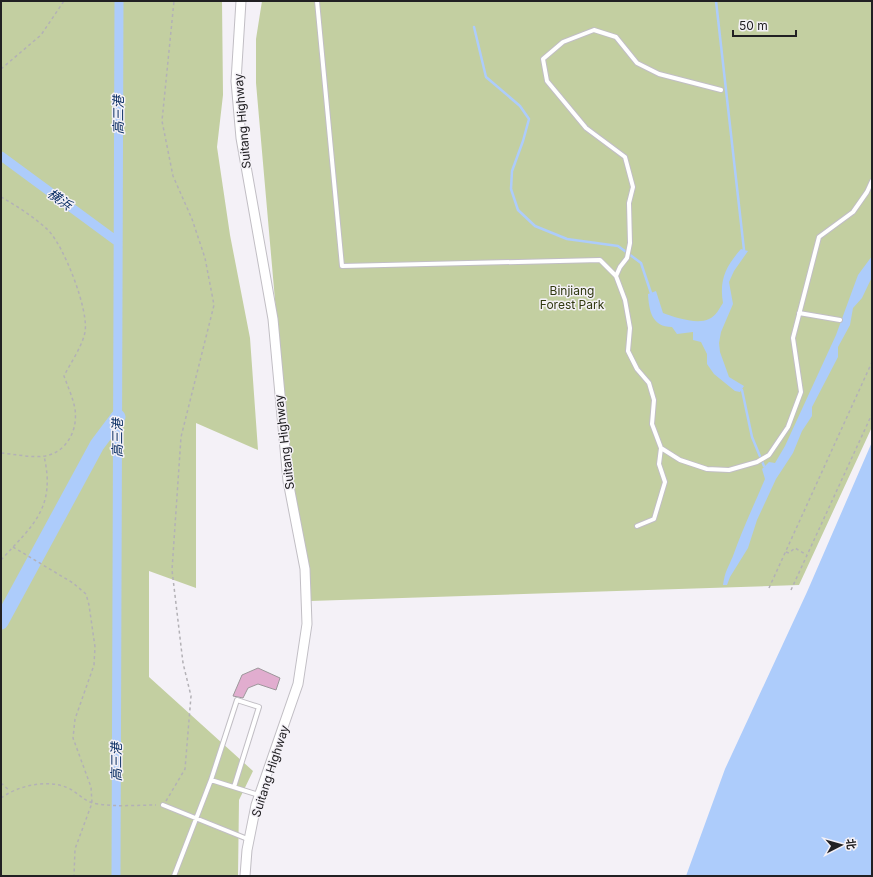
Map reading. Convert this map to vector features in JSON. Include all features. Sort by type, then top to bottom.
[{"type":"street","name":"Suitang Highway","points":[[241,1],[236,81],[241,138],[273,319],[288,481],[304,569],[307,624],[298,684],[260,795],[250,840],[245,876]]},
{"type":"lane","points":[[317,1],[342,266],[600,260],[616,276],[625,300],[630,328],[628,351],[637,369],[649,383],[654,400],[652,424],[661,448],[659,464],[664,482],[654,519],[637,526]]},
{"type":"lane","points":[[616,276],[620,266],[627,258],[630,243],[629,203],[633,187],[625,157],[586,128],[547,81],[543,59],[563,42],[594,30],[616,38],[637,63],[659,74],[721,90]]},
{"type":"lane","points":[[661,448],[680,460],[707,469],[729,470],[757,462],[769,455],[788,427],[801,392],[793,338],[819,237],[853,212],[867,192],[872,181]]},
{"type":"lane","points":[[799,313],[840,320]]},
{"type":"lane","points":[[174,876],[211,780],[237,700],[259,707],[234,787]]},
{"type":"lane","points":[[211,780],[260,795]]},
{"type":"lane","points":[[163,805],[250,840]]},
{"type":"path","points":[[1,69],[41,35],[64,1]]},
{"type":"path","points":[[1,798],[10,791],[43,784],[68,788],[87,801],[97,804],[163,805],[185,769],[191,696],[183,663],[172,570],[181,437],[214,304],[205,258],[192,219],[173,176],[162,121],[174,1]]},
{"type":"path","points":[[1,197],[17,206],[49,231],[64,253],[86,319],[85,333],[64,376],[75,409],[75,425],[68,443],[58,451],[44,456],[1,453]]},
{"type":"path","points":[[768,588],[786,552],[815,485],[872,362]]},
{"type":"path","points":[[791,590],[872,414]]},
{"type":"path","points":[[1,560],[38,520],[46,498],[48,474],[44,456]]},
{"type":"path","points":[[13,547],[73,583],[86,594],[95,647],[94,665],[75,719],[73,738],[91,787],[92,803],[76,849],[74,876]]},
{"type":"path","points":[[786,552],[789,553],[795,548],[807,555]]},
{"type":"path","points":[[1,783],[10,791]]},
{"type":"green space","points":[[1,1],[222,1],[223,95],[217,147],[230,235],[250,338],[258,450],[196,423],[196,588],[149,571],[149,677],[253,771],[239,800],[238,876],[1,876]]},
{"type":"green space","name":"Binjiang Forest Park","points":[[262,1],[872,1],[872,427],[799,585],[310,601],[294,517],[256,83],[256,39]]},
{"type":"water","points":[[741,249],[748,251],[734,271],[729,282],[733,304],[721,332],[719,343],[720,352],[729,377],[744,386],[740,392],[735,391],[714,374],[707,364],[707,354],[701,342],[693,340],[693,332],[677,334],[672,327],[665,326],[656,321],[649,306],[648,294],[656,291],[663,313],[692,321],[704,321],[709,319],[715,314],[723,303],[722,287],[725,274],[731,261]]},
{"type":"water","points":[[872,256],[872,277],[862,298],[853,308],[850,325],[838,347],[838,357],[812,407],[812,416],[802,431],[793,453],[776,479],[757,520],[748,548],[730,577],[727,585],[723,585],[727,570],[744,527],[765,479],[762,469],[769,462],[775,463],[785,446],[836,335],[858,275]]},
{"type":"water","points":[[872,442],[872,876],[686,876],[725,769],[807,592]]},
{"type":"building","points":[[258,668],[280,678],[276,690],[258,684],[248,688],[243,698],[233,696],[242,675]]},
{"type":"waterway","name":"高三港","points":[[116,876],[119,1]]},
{"type":"waterway","points":[[716,1],[744,250]]},
{"type":"waterway","points":[[474,27],[486,77],[520,106],[529,119],[512,171],[511,189],[518,210],[535,226],[567,239],[618,246],[641,263],[651,293]]},
{"type":"waterway","name":"横浜","points":[[1,156],[118,242]]},
{"type":"waterway","points":[[742,390],[752,437],[764,466]]},
{"type":"waterway","points":[[1,622],[97,445],[118,417]]}]
